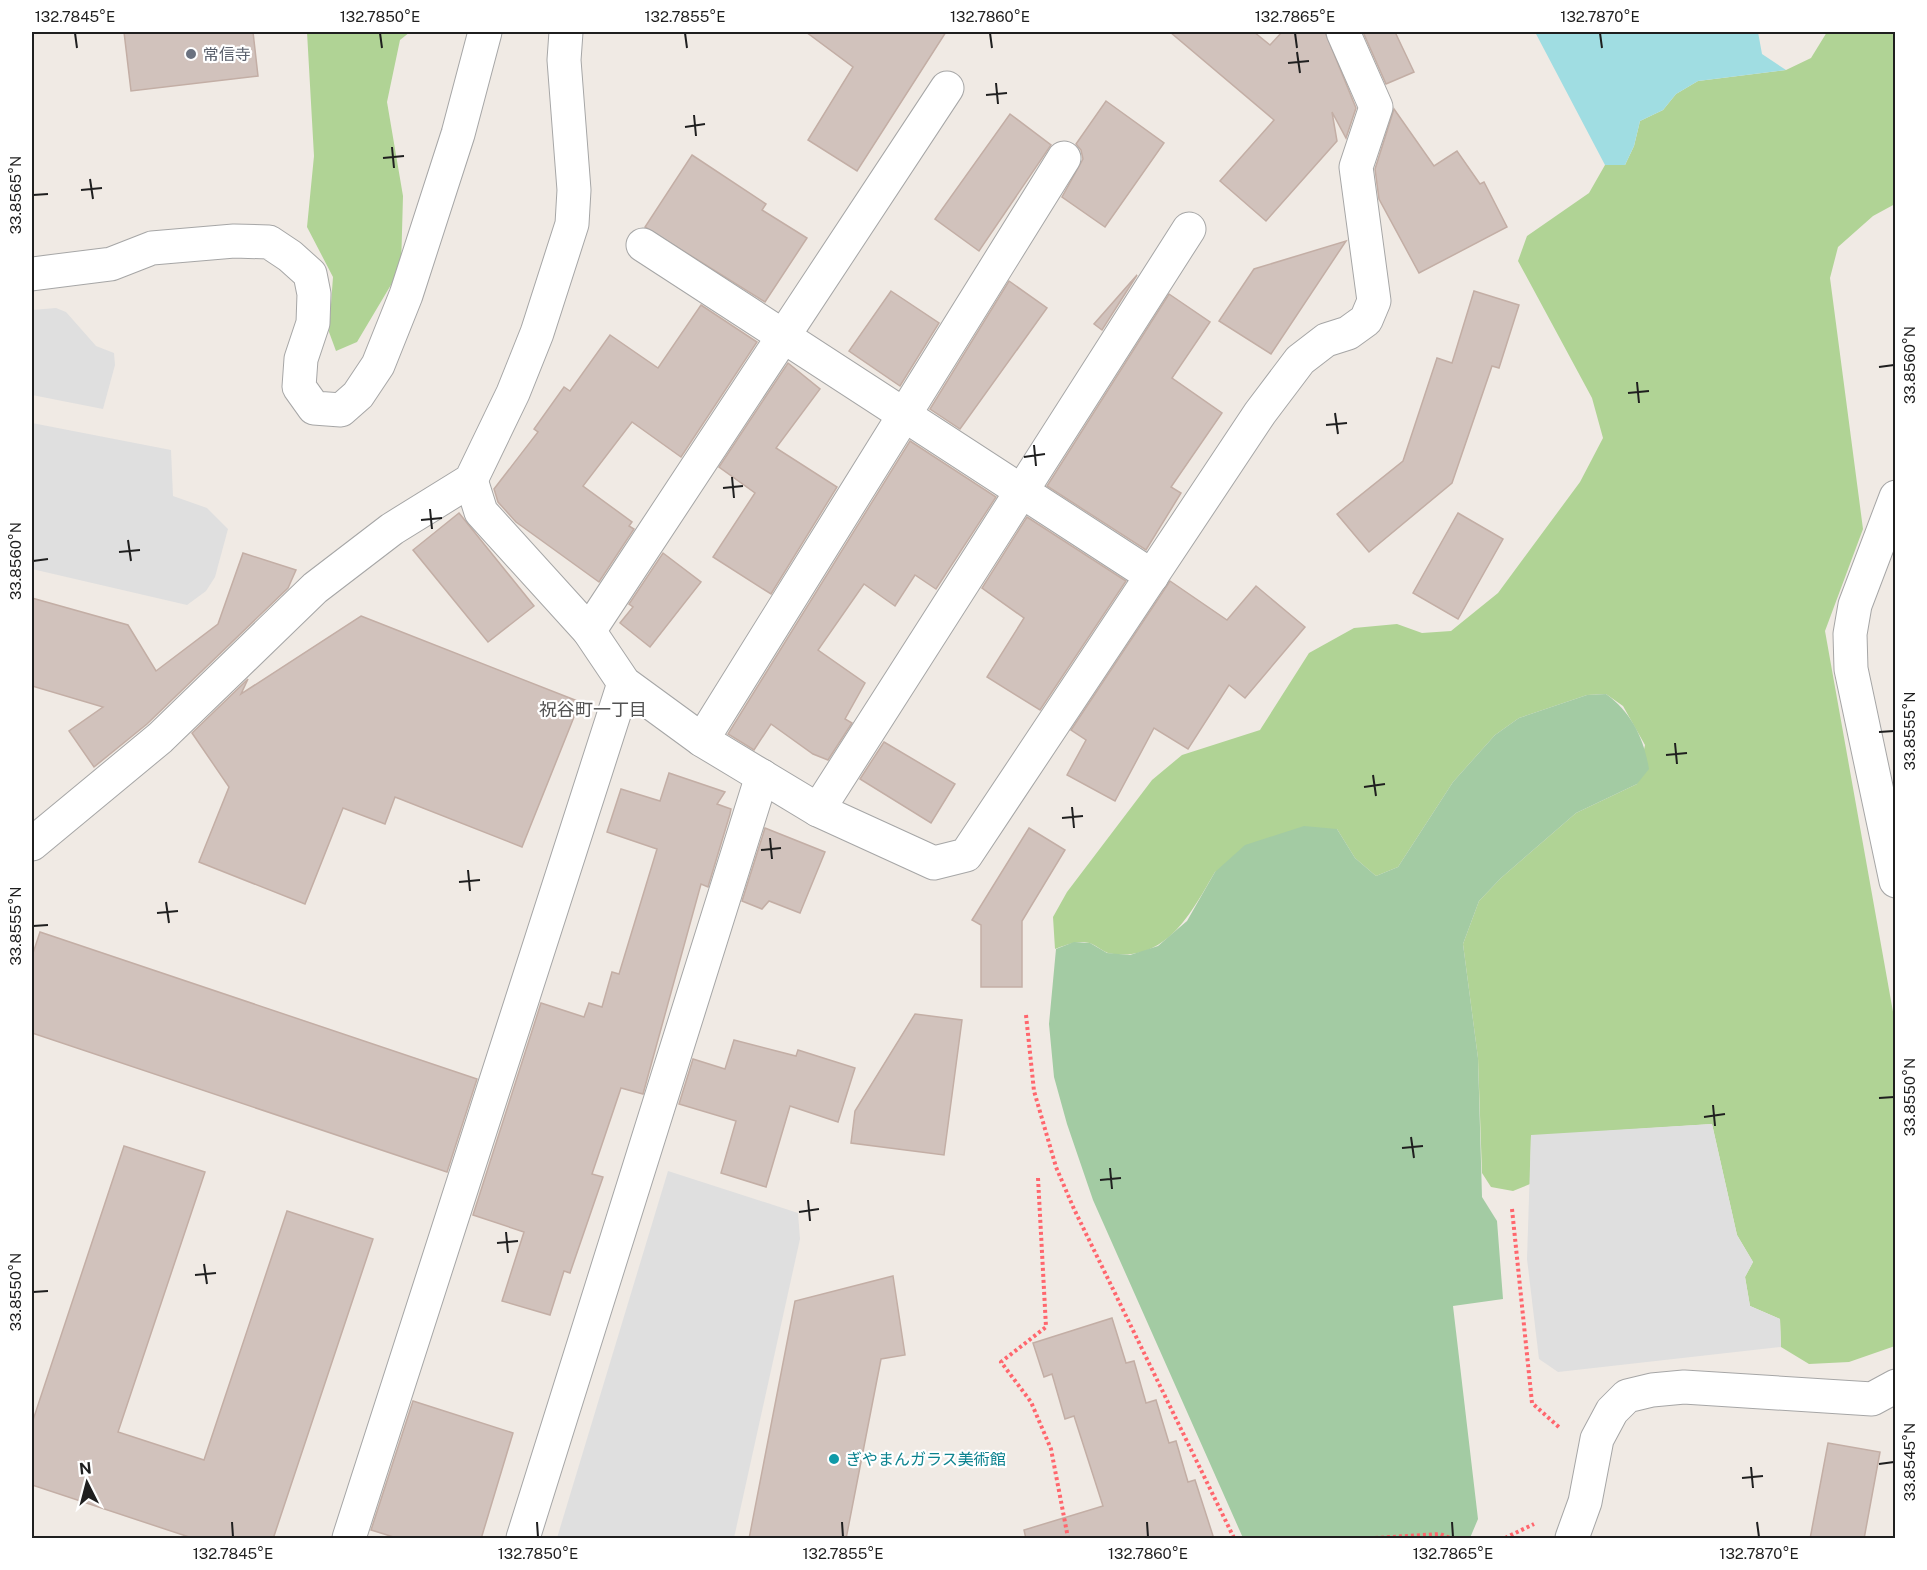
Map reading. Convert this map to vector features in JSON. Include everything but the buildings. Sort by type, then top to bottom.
[{"type":"street","points":[[32,274],[111,264],[152,248],[234,241],[268,242],[290,256],[310,274],[314,294],[313,323],[301,359],[299,387],[314,408],[341,410],[358,395],[378,365],[406,295],[458,134],[485,32]]},
{"type":"street","points":[[32,844],[160,738],[315,588],[392,529],[471,480],[513,393],[537,333],[572,224],[574,189],[564,60],[566,32]]},
{"type":"street","points":[[471,480],[481,512],[590,631],[624,683],[702,740],[818,810],[933,862],[966,855],[1260,413],[1300,360],[1326,340],[1348,333],[1366,320],[1374,301],[1356,167],[1376,107],[1343,32]]},
{"type":"street","points":[[590,631],[947,88]]},
{"type":"street","points":[[702,740],[1064,158]]},
{"type":"street","points":[[818,810],[1189,229]]},
{"type":"street","points":[[643,245],[1152,576]]},
{"type":"street","points":[[1896,497],[1855,605],[1850,634],[1851,669],[1896,881]]},
{"type":"street","points":[[349,1539],[624,683]]},
{"type":"street","points":[[524,1539],[762,776]]},
{"type":"street","points":[[1572,1539],[1585,1502],[1597,1438],[1612,1411],[1627,1396],[1652,1390],[1684,1387],[1888,1396]]},
{"type":"path","points":[[1026,1015],[1034,1091],[1056,1167],[1079,1220],[1234,1539]]},
{"type":"path","points":[[1038,1178],[1046,1327],[1001,1362],[1030,1402],[1051,1449],[1068,1539]]},
{"type":"path","points":[[1512,1209],[1532,1403],[1568,1435]]},
{"type":"path","points":[[1375,1539],[1440,1534],[1450,1539]]},
{"type":"path","points":[[1313,1539],[1351,1539]]},
{"type":"green space","points":[[307,32],[410,32],[400,40],[387,102],[403,196],[401,268],[357,342],[336,351],[329,332],[333,277],[307,227],[314,156]]},
{"type":"green space","points":[[1827,32],[1895,32],[1895,204],[1873,216],[1838,247],[1830,278],[1863,529],[1825,631],[1895,1023],[1895,1346],[1849,1362],[1809,1364],[1781,1347],[1780,1319],[1750,1306],[1745,1277],[1753,1262],[1737,1235],[1712,1124],[1531,1136],[1530,1184],[1513,1191],[1491,1187],[1482,1173],[1478,1058],[1463,944],[1479,901],[1501,878],[1576,813],[1637,784],[1645,745],[1623,706],[1606,694],[1587,695],[1519,718],[1495,735],[1453,782],[1398,867],[1376,876],[1355,858],[1337,829],[1215,872],[1186,919],[1161,943],[1146,951],[1128,954],[1108,953],[1092,944],[1082,942],[1055,949],[1053,917],[1067,892],[1152,780],[1182,755],[1260,730],[1309,653],[1354,628],[1397,624],[1422,633],[1451,631],[1498,593],[1580,482],[1603,438],[1592,398],[1518,261],[1527,236],[1589,193],[1605,165],[1625,165],[1634,146],[1640,121],[1663,110],[1676,94],[1698,81],[1786,70],[1811,58]]},
{"type":"green space","points":[[1606,694],[1623,709],[1635,727],[1644,747],[1649,769],[1637,784],[1576,813],[1501,878],[1479,901],[1463,944],[1478,1058],[1482,1197],[1497,1221],[1503,1299],[1453,1306],[1478,1519],[1470,1538],[1243,1538],[1093,1200],[1067,1124],[1054,1077],[1049,1024],[1056,949],[1074,942],[1090,943],[1107,953],[1130,955],[1158,946],[1187,921],[1215,872],[1245,845],[1304,826],[1337,829],[1355,858],[1376,876],[1398,867],[1453,782],[1495,735],[1519,718],[1587,695]]},
{"type":"shaded area","points":[[56,308],[66,312],[96,346],[114,353],[115,365],[103,409],[32,395],[32,310]]},
{"type":"shaded area","points":[[32,423],[171,450],[173,496],[207,508],[228,529],[215,577],[206,591],[187,605],[32,569]]},
{"type":"shaded area","points":[[1712,1124],[1737,1235],[1753,1262],[1745,1277],[1750,1306],[1780,1319],[1781,1347],[1558,1372],[1539,1359],[1527,1259],[1531,1135]]},
{"type":"shaded area","points":[[668,1171],[798,1213],[800,1239],[734,1538],[557,1538]]},
{"type":"water","points":[[1535,32],[1758,32],[1762,54],[1786,70],[1698,81],[1676,94],[1663,110],[1640,121],[1634,146],[1625,165],[1605,165]]},
{"type":"place","name":"常信寺","points":[[191,54]]},
{"type":"place","name":"ぎやまんガラス美術館","points":[[834,1459]]},
{"type":"district","name":"祝谷町一丁目","points":[[593,710]]}]
